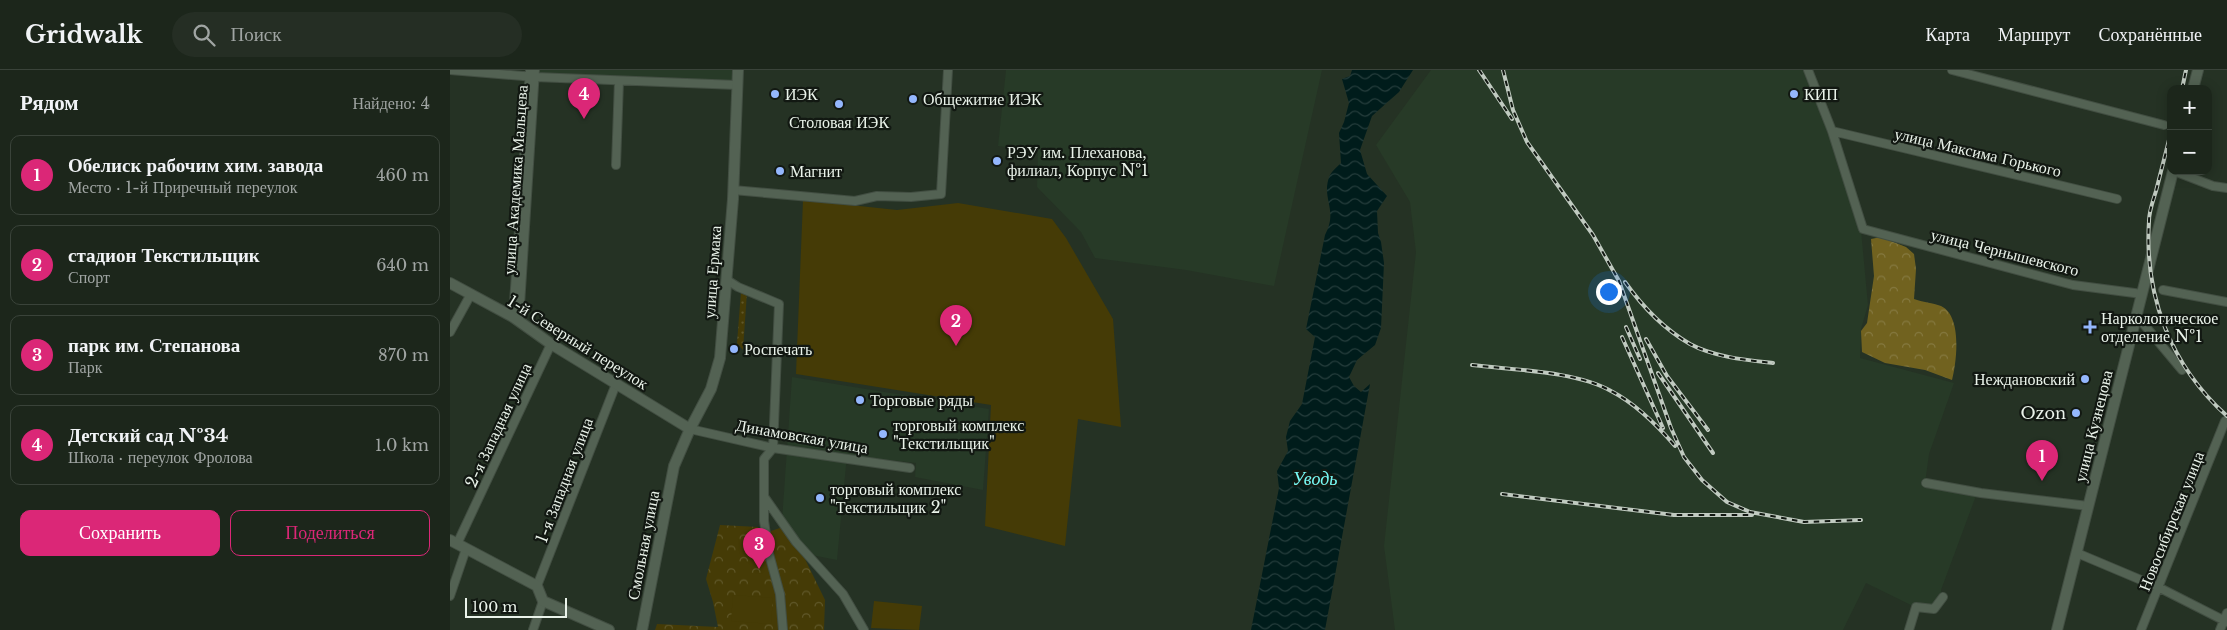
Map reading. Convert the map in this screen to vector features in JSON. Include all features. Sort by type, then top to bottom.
[{"type":"main road","name":"улица Ермака","points":[[674,466],[716,374],[722,341],[733,190],[738,70]]},
{"type":"main road","points":[[2194,85],[2198,70]]},
{"type":"main road","name":"улица Кузнецова","points":[[2057,630],[2172,175]]},
{"type":"main road","name":"1-й Северный переулок","points":[[450,283],[516,319],[551,344],[690,429]]},
{"type":"main road","name":"Смольная улица","points":[[642,630],[674,466]]},
{"type":"main road","points":[[453,542],[537,586],[543,601],[609,630]]},
{"type":"street","points":[[450,70],[737,85]]},
{"type":"street","points":[[733,190],[855,201],[877,196],[911,197],[941,194],[948,70]]},
{"type":"street","points":[[1808,70],[1832,131]]},
{"type":"street","points":[[1952,70],[2164,125]]},
{"type":"street","name":"улица Академика Мальцева","points":[[516,319],[532,73]]},
{"type":"street","points":[[616,165],[619,80]]},
{"type":"street","name":"улица Максима Горького","points":[[1832,131],[2117,199]]},
{"type":"street","name":"улица Чернышевского","points":[[1832,131],[1863,229],[2073,285],[2142,294]]},
{"type":"street","points":[[2184,175],[2213,186],[2227,188]]},
{"type":"street","points":[[727,280],[738,288],[779,304],[773,448],[764,459],[765,536],[780,594],[782,630]]},
{"type":"street","points":[[2163,290],[2227,302]]},
{"type":"street","points":[[450,332],[471,294]]},
{"type":"street","points":[[2136,315],[2182,370]]},
{"type":"street","name":"2-я Западная улица","points":[[453,542],[551,344]]},
{"type":"street","name":"1-я Западная улица","points":[[537,586],[616,384]]},
{"type":"street","name":"Новосибирская улица","points":[[2141,630],[2160,588],[2226,422]]},
{"type":"street","name":"Динамовская улица","points":[[690,429],[773,448],[910,468]]},
{"type":"street","points":[[1926,483],[1981,493],[2088,506]]},
{"type":"street","points":[[765,498],[796,542],[843,594],[864,630]]},
{"type":"street","points":[[450,596],[466,549]]},
{"type":"street","points":[[2077,553],[2226,618],[2220,630]]},
{"type":"street","points":[[1909,630],[1916,607],[1934,609],[1943,598]]},
{"type":"street","points":[[533,630],[543,601]]},
{"type":"shaded area","points":[[539,70],[732,70],[732,81],[539,73]]},
{"type":"shaded area","points":[[1006,70],[1322,70],[1274,286],[1186,270],[1095,258],[1081,232],[1037,187],[1038,151],[998,146]]},
{"type":"shaded area","points":[[1431,70],[1806,70],[1830,131],[1861,230],[1868,305],[1861,329],[1860,358],[1954,383],[1929,454],[1925,483],[1977,493],[1941,590],[1942,597],[1934,609],[1915,607],[1866,583],[1843,630],[1395,630],[1384,546],[1416,252],[1410,202],[1376,145]]},
{"type":"shaded area","points":[[792,377],[989,409],[983,490],[915,477],[916,463],[847,455],[837,560],[807,554],[782,521]]},
{"type":"green space","points":[[803,200],[897,210],[958,203],[1052,219],[1066,238],[1113,319],[1121,427],[1078,419],[1065,546],[985,526],[991,405],[796,374]]},
{"type":"green space","points":[[1881,237],[1906,247],[1914,254],[1916,269],[1914,299],[1941,306],[1948,311],[1952,319],[1955,329],[1956,350],[1952,380],[1925,370],[1885,363],[1862,352],[1861,331],[1867,323],[1874,276],[1871,239]]},
{"type":"green space","points":[[741,292],[747,292],[743,350],[737,343]]},
{"type":"green space","points":[[720,525],[758,527],[758,530],[768,532],[783,527],[805,559],[825,600],[824,630],[655,630],[657,624],[718,627],[706,579]]},
{"type":"green space","points":[[733,595],[773,598],[771,624],[731,621]]},
{"type":"green space","points":[[874,601],[922,606],[919,630],[871,628]]},
{"type":"water","name":"Уводь","points":[[1352,70],[1413,70],[1399,92],[1372,116],[1360,150],[1367,174],[1387,196],[1377,211],[1378,233],[1384,263],[1381,328],[1375,345],[1357,360],[1349,377],[1354,386],[1361,392],[1370,384],[1325,630],[1251,630],[1279,488],[1277,471],[1288,451],[1286,437],[1290,421],[1302,404],[1315,337],[1306,329],[1325,235],[1329,226],[1330,211],[1327,183],[1331,174],[1341,163],[1339,133],[1349,103],[1342,79],[1350,76]]},
{"type":"railway","points":[[1479,70],[1512,119]]},
{"type":"railway","points":[[1503,70],[1513,110],[1527,142],[1593,235],[1619,281],[1671,428],[1684,457],[1702,480],[1727,502],[1750,512],[1804,522],[1861,520]]},
{"type":"railway","points":[[2183,85],[2186,70]]},
{"type":"railway","points":[[2167,148],[2151,206],[2149,221],[2151,276],[2165,328],[2176,352],[2190,375],[2227,416]]},
{"type":"railway","points":[[1625,282],[1654,316],[1690,344],[1720,355],[1773,363]]},
{"type":"railway","points":[[1626,327],[1640,359]]},
{"type":"railway","points":[[1622,337],[1663,428]]},
{"type":"railway","points":[[1646,339],[1667,376],[1708,430]]},
{"type":"railway","points":[[1472,365],[1544,372],[1597,384],[1620,396],[1637,409],[1675,446]]},
{"type":"railway","points":[[1658,373],[1713,453]]},
{"type":"railway","points":[[1502,494],[1674,515],[1752,515]]},
{"type":"place","name":"ИЭК","points":[[775,94]]},
{"type":"place","name":"КИП","points":[[1794,94]]},
{"type":"place","name":"Общежитие ИЭК","points":[[913,99]]},
{"type":"place","name":"Столовая ИЭК","points":[[839,104]]},
{"type":"place","name":"Детский сад №34","points":[[584,119]]},
{"type":"place","name":"РЭУ им. Плеханова, филиал, Корпус №1","points":[[997,161]]},
{"type":"place","name":"Магнит","points":[[780,171]]},
{"type":"place","name":"Наркологическое отделение №1","points":[[2090,327]]},
{"type":"place","name":"стадион Текстильщик","points":[[956,346]]},
{"type":"place","name":"Роспечать","points":[[734,349]]},
{"type":"place","name":"Неждановский","points":[[2085,379]]},
{"type":"place","name":"Торговые ряды","points":[[860,400]]},
{"type":"place","name":"Ozon","points":[[2076,413]]},
{"type":"place","name":"торговый комплекс \"Текстильщик\"","points":[[883,434]]},
{"type":"place","name":"Обелиск рабочим хим. завода","points":[[2042,481]]},
{"type":"place","name":"торговый комплекс \"Текстильщик 2\"","points":[[820,498]]},
{"type":"place","name":"парк им. Степанова","points":[[759,569]]}]
